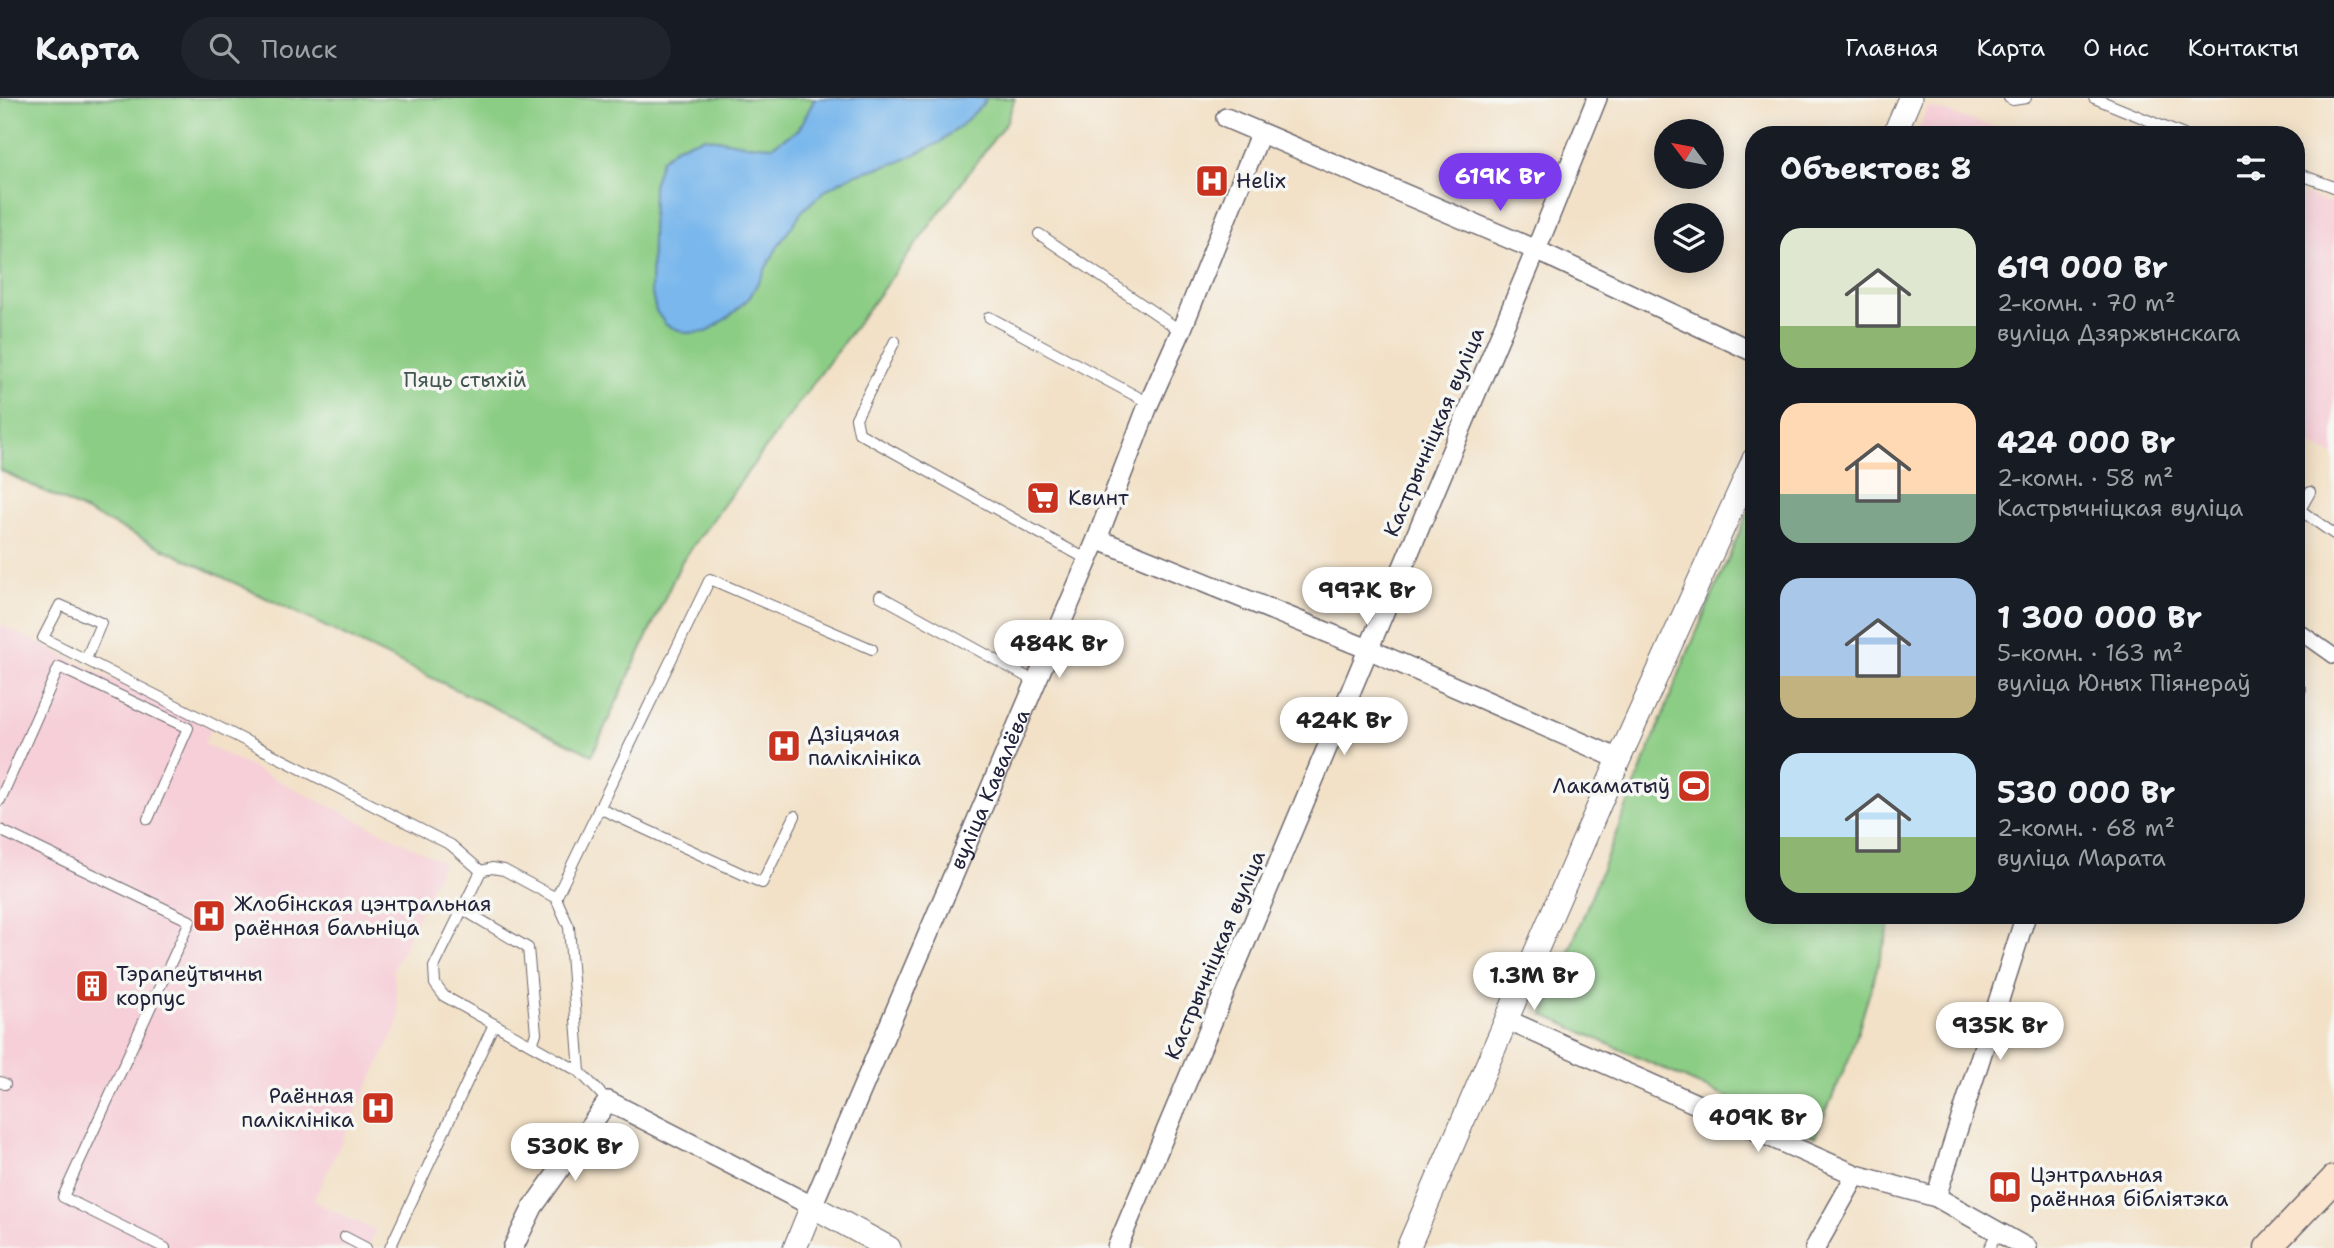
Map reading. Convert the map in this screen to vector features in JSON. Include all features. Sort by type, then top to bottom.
[{"type":"main road","points":[[2268,1248],[2334,1179]]},
{"type":"street","name":"Кастрычніцкая вуліца","points":[[1117,1248],[1536,250],[1597,98]]},
{"type":"street","points":[[1898,126],[1910,98]]},
{"type":"street","points":[[1226,118],[1536,250],[1745,348]]},
{"type":"street","name":"вуліца Кавалёва","points":[[795,1248],[1097,539],[1149,403],[1181,331],[1260,134]]},
{"type":"street","points":[[1408,1248],[1619,759],[1745,479]]},
{"type":"street","points":[[1097,539],[1367,649],[1619,759]]},
{"type":"street","points":[[2305,635],[2334,656]]},
{"type":"street","points":[[1936,1197],[2023,924]]},
{"type":"street","points":[[1507,1020],[1856,1175],[1936,1197],[1994,1240],[2027,1248]]},
{"type":"street","points":[[513,1248],[533,1207],[608,1101],[889,1248]]},
{"type":"street","points":[[1815,1248],[1856,1175]]},
{"type":"lane","points":[[2008,98],[2026,98]]},
{"type":"lane","points":[[2094,98],[2162,126]]},
{"type":"lane","points":[[2305,176],[2334,187]]},
{"type":"lane","points":[[1039,234],[1181,331]]},
{"type":"lane","points":[[989,317],[1149,403]]},
{"type":"lane","points":[[895,341],[856,418],[859,433],[1088,560]]},
{"type":"lane","points":[[2305,501],[2310,492]]},
{"type":"lane","points":[[2305,514],[2334,534]]},
{"type":"lane","points":[[556,898],[710,579],[872,649]]},
{"type":"lane","points":[[880,596],[1036,682]]},
{"type":"lane","points":[[86,659],[101,623],[60,605],[43,638],[451,845],[481,871]]},
{"type":"lane","points":[[0,800],[59,667],[188,729],[148,819]]},
{"type":"lane","points":[[599,808],[762,884],[795,816]]},
{"type":"lane","points":[[0,830],[190,920],[63,1197],[165,1248]]},
{"type":"lane","points":[[580,1072],[569,927],[556,898],[504,870],[492,868],[481,871],[434,967],[435,984],[444,996],[580,1072],[608,1101]]},
{"type":"lane","points":[[462,909],[528,948],[536,1033],[532,1045]]},
{"type":"lane","points":[[390,1248],[494,1024]]},
{"type":"lane","points":[[345,1237],[366,1248]]},
{"type":"shaded area","points":[[1928,107],[1990,126],[1920,126]]},
{"type":"shaded area","points":[[2305,195],[2334,205],[2334,455],[2305,443]]},
{"type":"shaded area","name":"Жлобінская цэнтральная раённая бальніца","points":[[0,624],[211,728],[204,744],[443,862],[393,970],[400,1020],[313,1201],[376,1231],[367,1248],[0,1248]]},
{"type":"green space","name":"Пяць стыхій","points":[[0,98],[1015,98],[1007,121],[682,561],[592,755],[0,470]]},
{"type":"green space","name":"Лакаматыў","points":[[1745,520],[1745,924],[1890,924],[1851,1054],[1815,1137],[1544,1015],[1686,657]]},
{"type":"water","points":[[815,98],[986,98],[963,124],[939,143],[899,162],[853,175],[827,189],[803,210],[777,248],[750,297],[731,315],[707,332],[686,333],[666,325],[656,311],[651,290],[653,185],[661,160],[677,146],[705,137],[772,146],[799,129]]},
{"type":"place","name":"Helix","points":[[1212,181]]},
{"type":"place","name":"Квинт","points":[[1043,498]]},
{"type":"place","name":"Дзіцячая паліклініка","points":[[784,746]]},
{"type":"place","name":"Лакаматыў","points":[[1694,786]]},
{"type":"place","name":"Жлобінская цэнтральная раённая бальніца","points":[[209,916]]},
{"type":"place","name":"Тэрапеўтычны корпус","points":[[92,986]]},
{"type":"place","name":"Раённая паліклініка","points":[[378,1108]]},
{"type":"place","name":"Цэнтральная раённая бібліятэка","points":[[2005,1187]]}]
